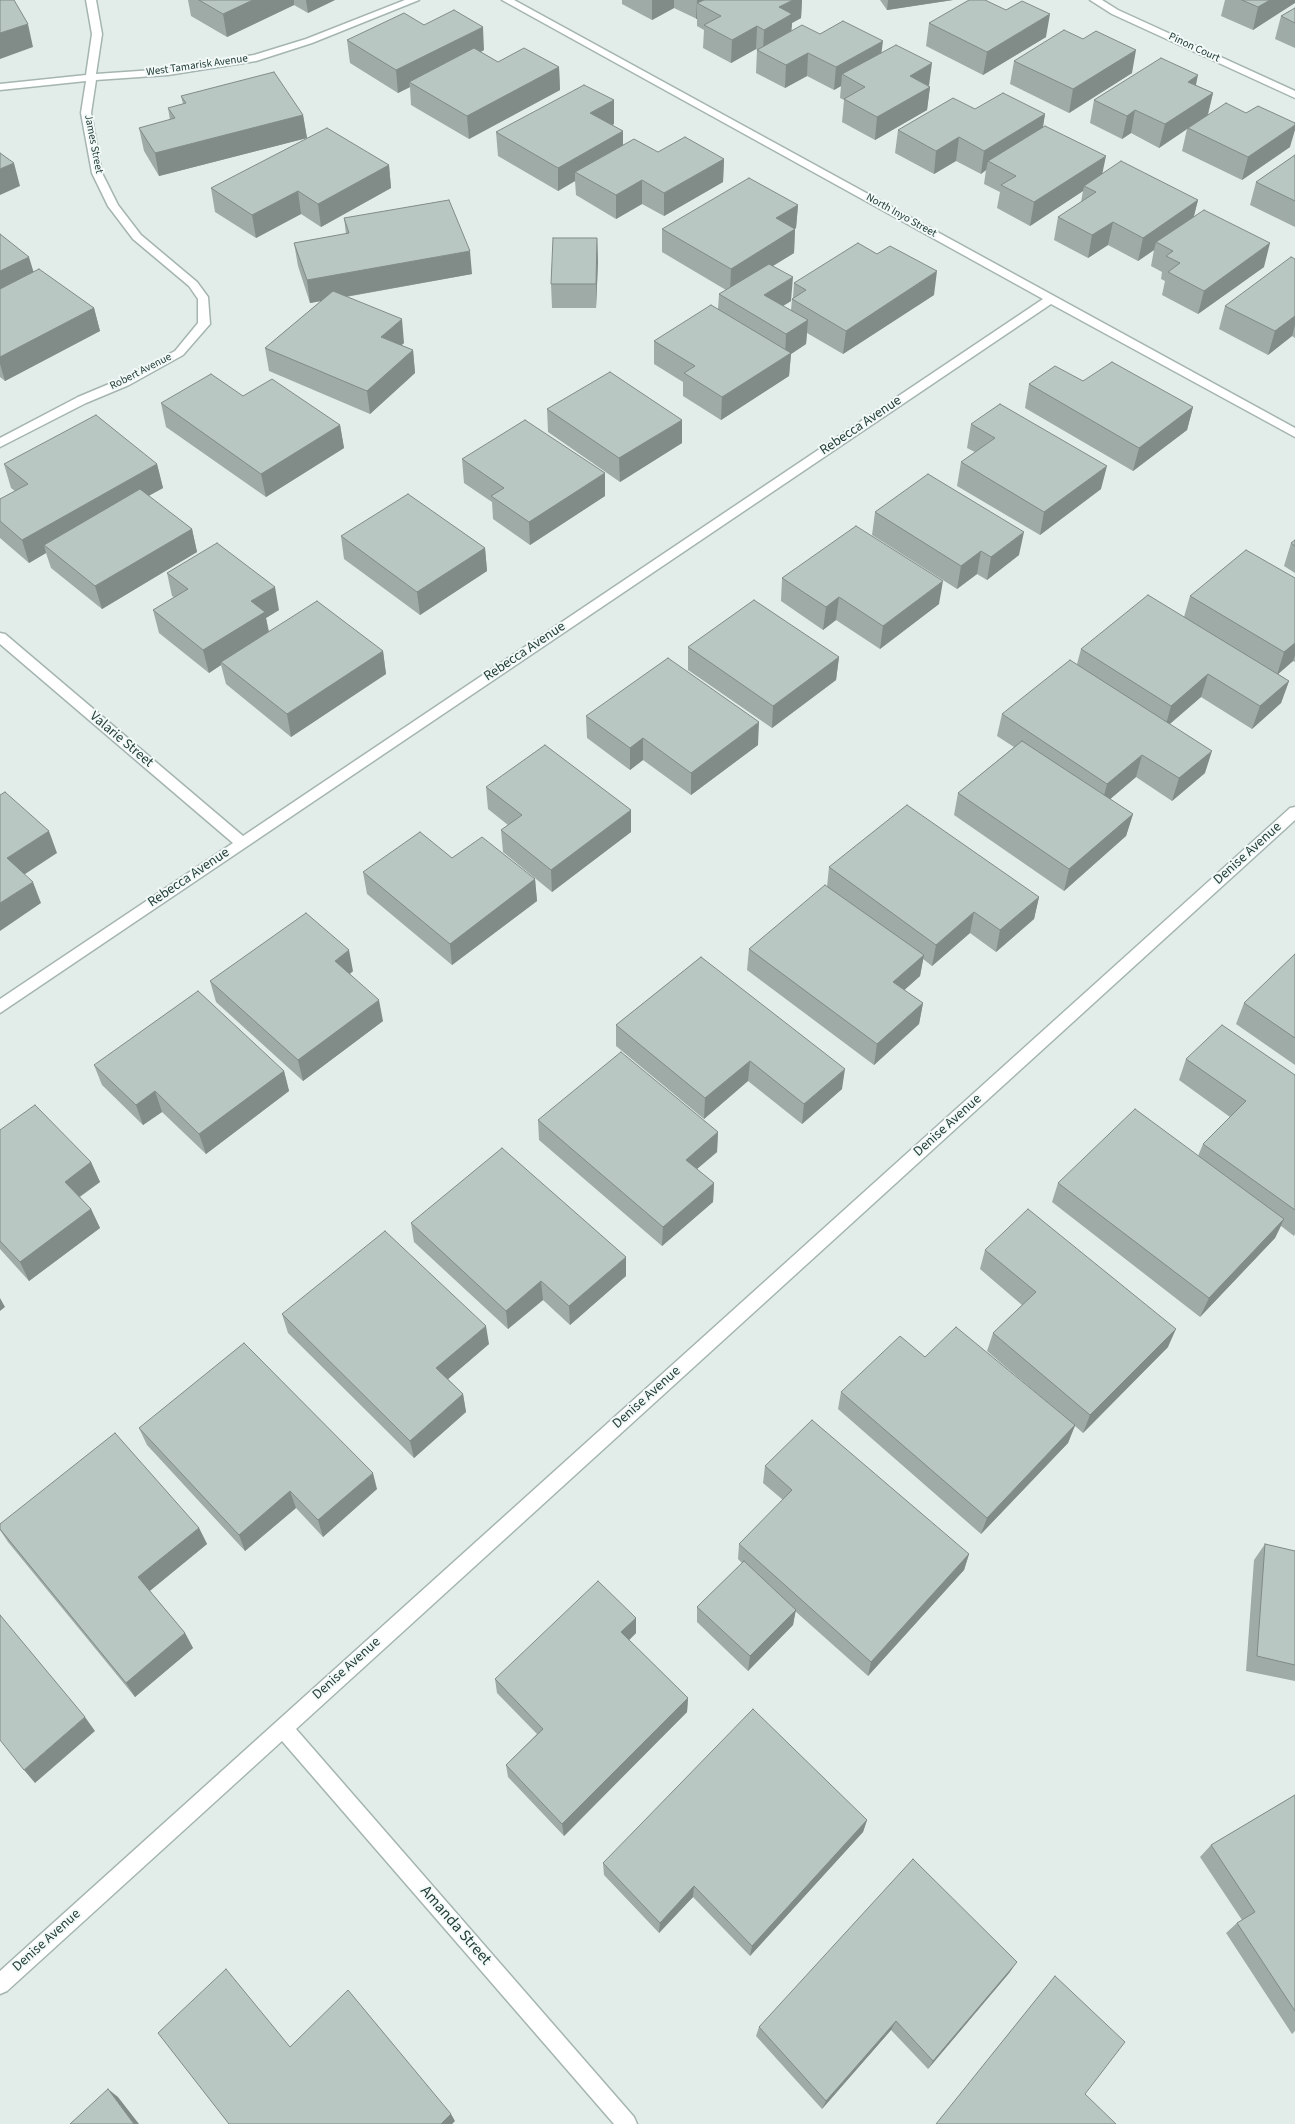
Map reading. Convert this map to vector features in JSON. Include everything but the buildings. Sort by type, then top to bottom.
[{"type":"street","name":"James Street","points":[[91,0],[96,34],[86,113],[97,173],[112,206],[137,237],[168,263]]},
{"type":"street","name":"West Tamarisk Avenue","points":[[0,87],[91,77],[168,72],[256,58],[309,41],[414,0]]},
{"type":"street","name":"North Inyo Street","points":[[507,0],[1295,433]]},
{"type":"street","name":"Pinon Court","points":[[1095,0],[1115,12],[1295,95]]},
{"type":"street","name":"Robert Avenue","points":[[0,443],[82,400],[125,382],[178,353],[204,324],[204,299],[193,284],[168,263]]},
{"type":"street","name":"Rebecca Avenue","points":[[0,1007],[1050,299]]},
{"type":"street","name":"Valarie Street","points":[[0,637],[242,843]]},
{"type":"street","name":"Denise Avenue","points":[[0,1984],[1295,812]]},
{"type":"street","name":"Amanda Street","points":[[283,1728],[627,2124]]}]
